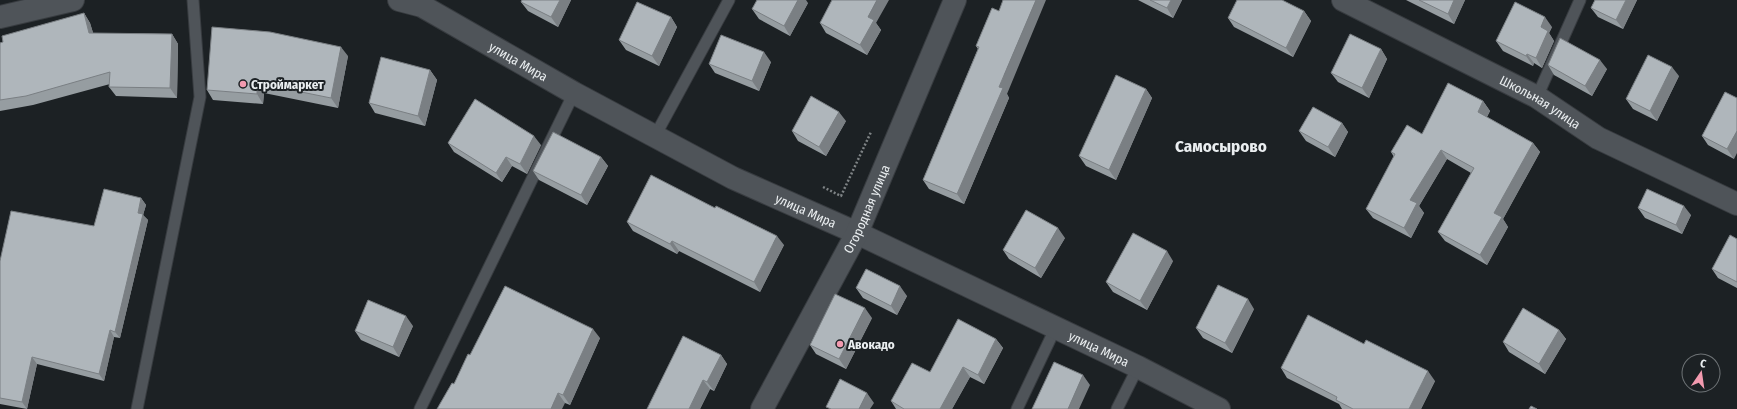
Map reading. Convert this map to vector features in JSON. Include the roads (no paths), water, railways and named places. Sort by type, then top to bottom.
[{"type":"street","points":[[0,17],[73,0]]},
{"type":"street","name":"улица Мира","points":[[399,0],[422,6],[574,93],[733,178],[857,233],[1055,329],[1138,367],[1220,409]]},
{"type":"street","name":"Огородная улица","points":[[762,409],[857,233],[955,0]]},
{"type":"street","name":"Школьная улица","points":[[1343,0],[1538,97],[1598,138],[1737,204]]},
{"type":"lane","points":[[137,409],[200,97],[193,0]]},
{"type":"lane","points":[[655,136],[729,0]]},
{"type":"lane","points":[[1538,97],[1580,0]]},
{"type":"lane","points":[[420,409],[574,93]]},
{"type":"lane","points":[[1017,409],[1055,329]]},
{"type":"lane","points":[[1117,409],[1138,367]]},
{"type":"place","name":"Строймаркет","points":[[243,84]]},
{"type":"place","name":"Авокадо","points":[[840,344]]},
{"type":"district","name":"Самосырово","points":[[1221,146]]}]
